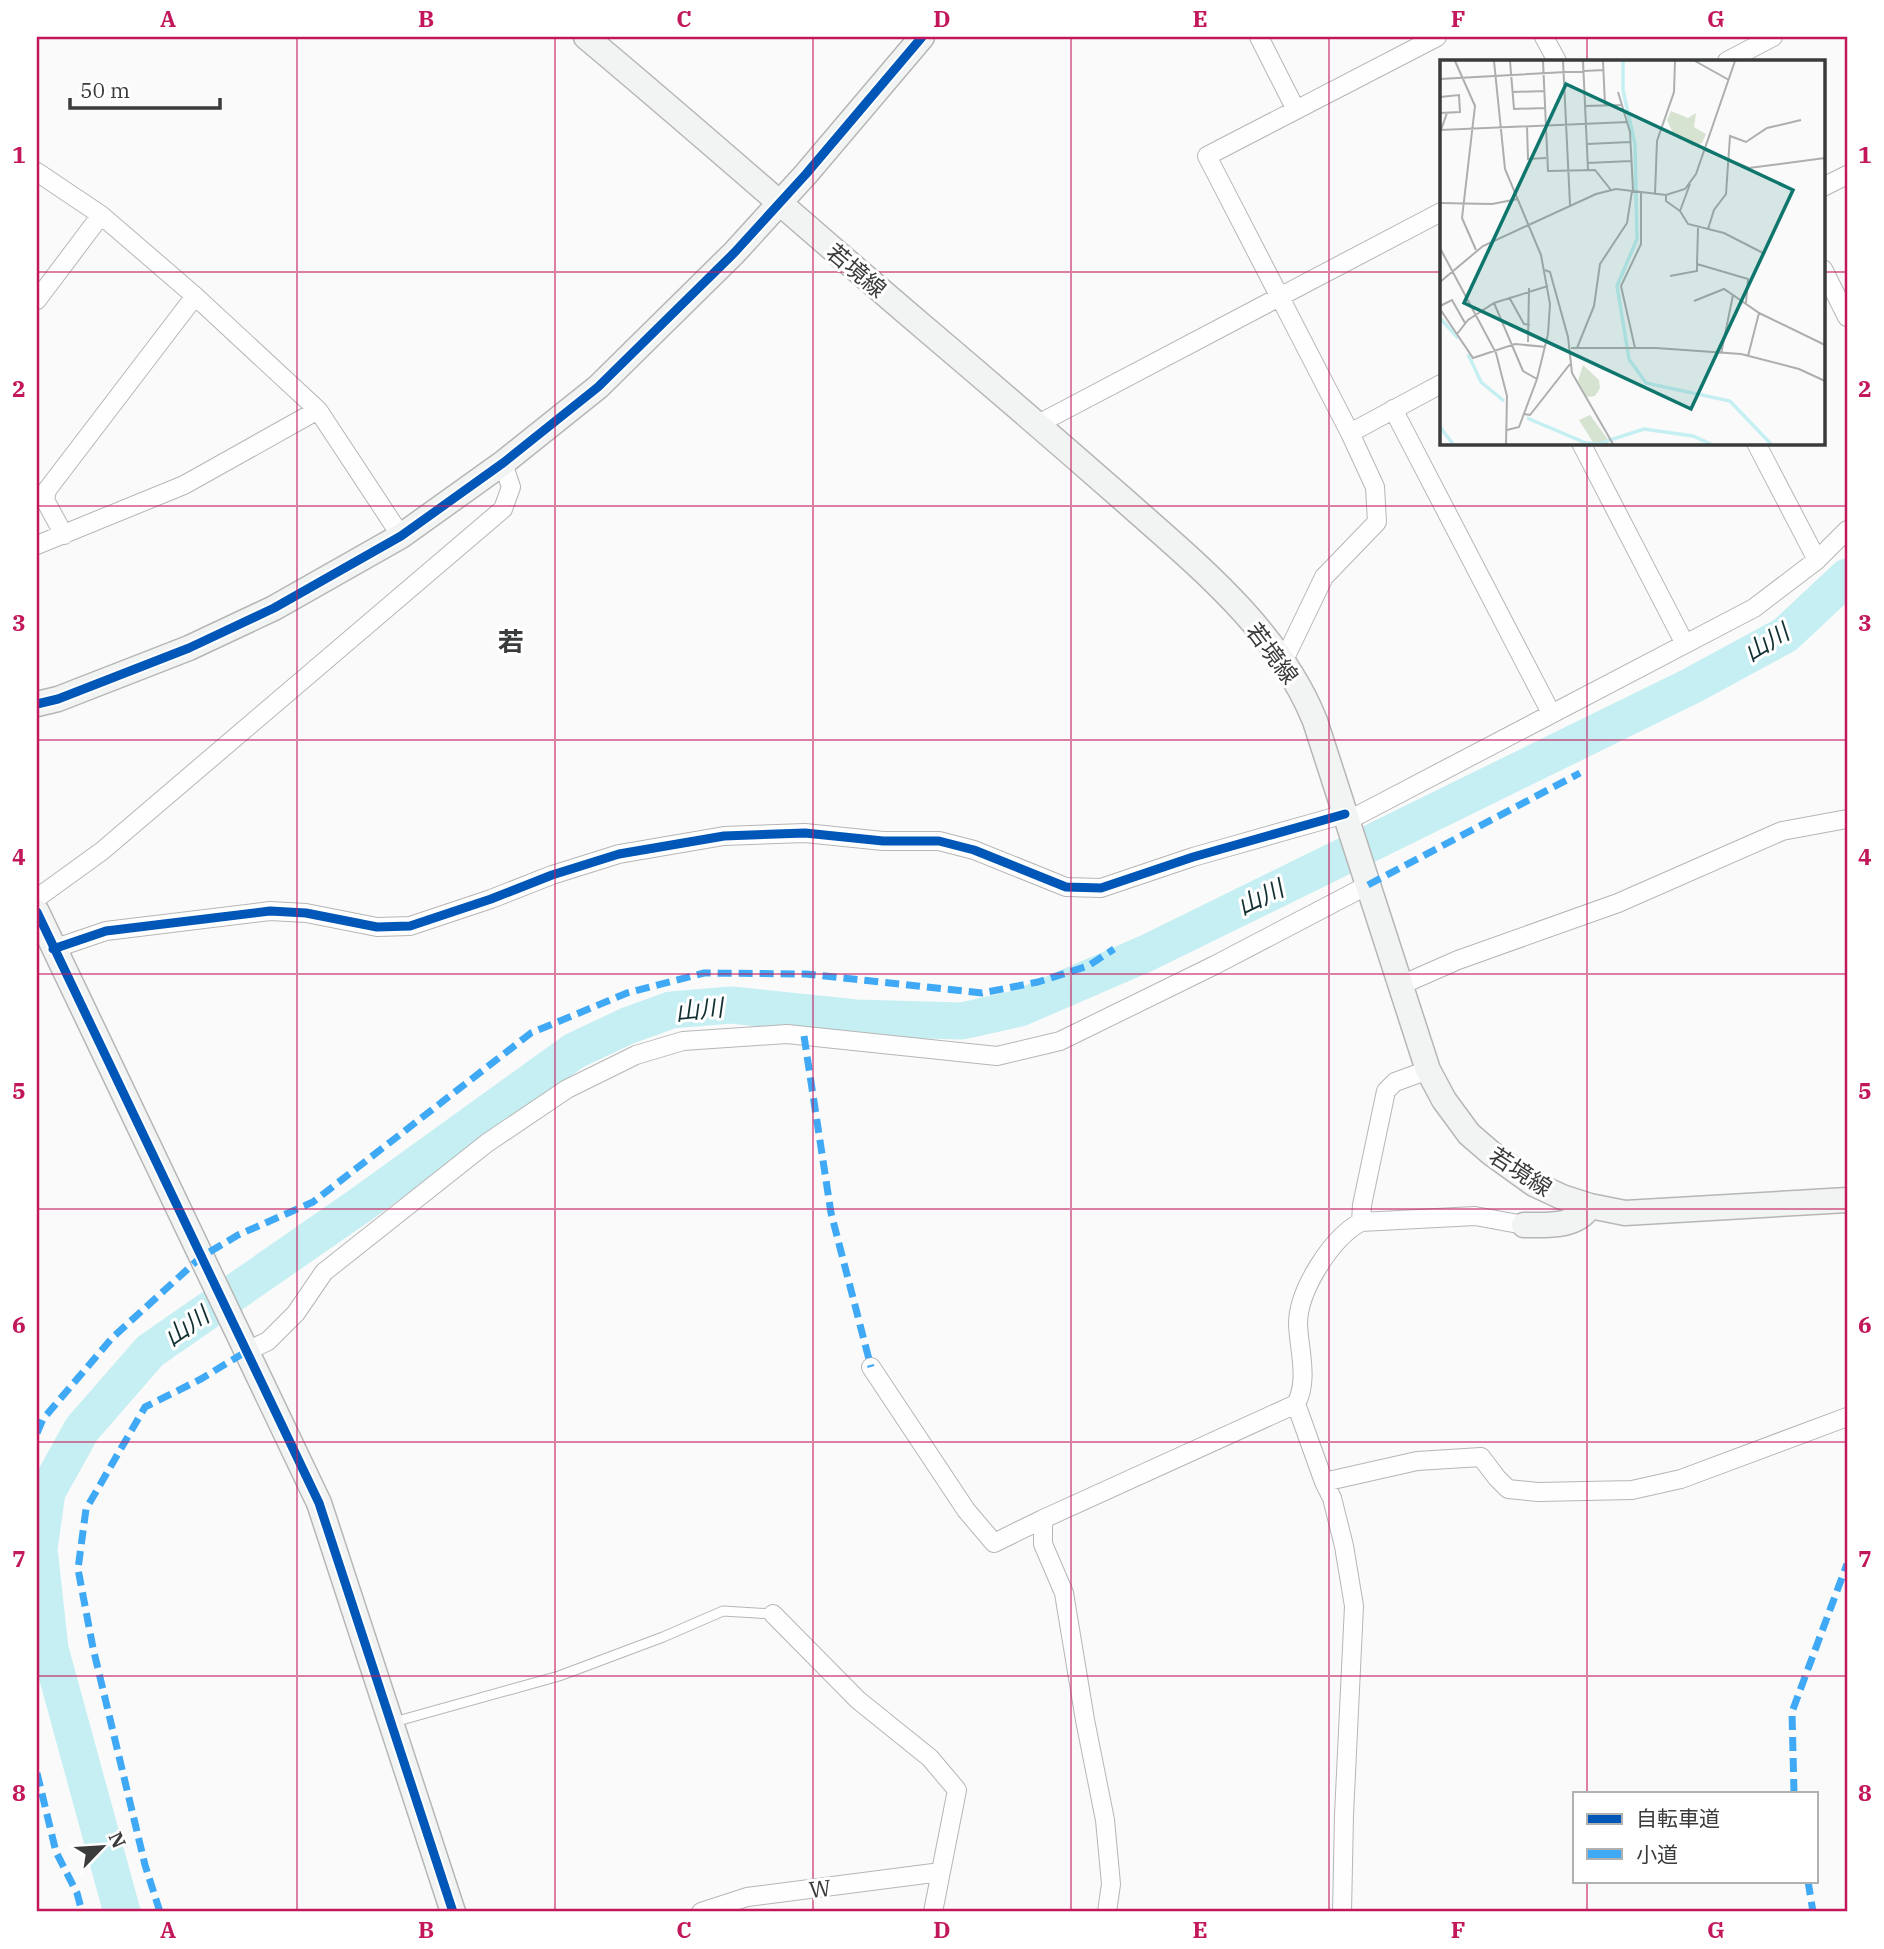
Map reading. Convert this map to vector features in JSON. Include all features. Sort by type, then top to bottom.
[{"type":"street","name":"若境線","points":[[586,37],[1038,424],[1205,572],[1260,631],[1293,674],[1310,708],[1428,1070],[1444,1100],[1469,1134],[1534,1184],[1590,1206],[1625,1213],[1847,1200]]},
{"type":"street","points":[[1259,37],[1296,110]]},
{"type":"street","points":[[1283,662],[1324,577],[1377,522],[1375,487],[1350,433],[1207,156],[1437,37]]},
{"type":"street","points":[[1544,37],[1556,60]]},
{"type":"street","points":[[1729,60],[1773,37]]},
{"type":"street","points":[[37,704],[58,699],[189,648],[274,608],[401,536],[503,463],[598,387],[734,253],[780,205],[916,39]]},
{"type":"street","points":[[37,172],[101,215],[195,296],[318,410],[401,536]]},
{"type":"street","points":[[1825,186],[1847,175]]},
{"type":"street","points":[[1038,424],[1440,213]]},
{"type":"street","points":[[37,300],[101,215]]},
{"type":"street","points":[[1825,273],[1847,317]]},
{"type":"street","points":[[64,535],[46,499],[47,490],[195,296]]},
{"type":"street","points":[[1350,433],[1440,385]]},
{"type":"street","points":[[1393,409],[1551,713]]},
{"type":"street","points":[[37,545],[184,485],[318,410]]},
{"type":"street","points":[[1582,444],[1685,643]]},
{"type":"street","points":[[1757,444],[1817,560]]},
{"type":"street","points":[[37,898],[102,851],[503,509],[511,487],[503,463]]},
{"type":"street","points":[[53,949],[106,931],[270,911],[306,913],[377,927],[410,926],[618,854],[724,836],[805,833],[883,841],[939,841],[974,850],[1066,887],[1101,888],[1193,857],[1348,824],[1551,713],[1754,608],[1817,560],[1847,530]]},
{"type":"street","points":[[1401,985],[1458,960],[1618,903],[1782,831],[1847,819]]},
{"type":"street","points":[[247,1351],[268,1341],[296,1312],[324,1272],[487,1143],[567,1089],[636,1055],[683,1041],[787,1034],[997,1056],[1060,1041],[1215,965],[1366,879]]},
{"type":"street","points":[[37,912],[319,1503],[453,1912]]},
{"type":"street","points":[[1361,1222],[1385,1091],[1395,1083],[1428,1070]]},
{"type":"street","points":[[871,1367],[966,1510],[994,1543],[1296,1404],[1302,1386],[1298,1321],[1302,1298],[1334,1244],[1350,1227],[1361,1222],[1475,1216],[1524,1225],[1548,1225],[1573,1221],[1590,1206]]},
{"type":"street","points":[[1296,1404],[1332,1498],[1345,1546],[1354,1606],[1342,1912]]},
{"type":"street","points":[[1324,1482],[1417,1461],[1481,1457],[1508,1489],[1538,1492],[1632,1490],[1681,1479],[1847,1417]]},
{"type":"street","points":[[1043,1519],[1043,1544],[1064,1593],[1104,1820],[1111,1884],[1107,1912]]},
{"type":"street","points":[[773,1614],[858,1700],[930,1758],[957,1790],[933,1912]]},
{"type":"street","name":"W","points":[[701,1912],[747,1897],[941,1872]]},
{"type":"lane","points":[[391,1722],[559,1676],[723,1611],[773,1614]]},
{"type":"waterway","name":"山川","points":[[122,1912],[50,1649],[39,1549],[47,1492],[82,1429],[150,1351],[359,1206],[574,1051],[627,1026],[671,1010],[731,1005],[856,1018],[962,1021],[1020,1008],[1147,953],[1691,686],[1785,635],[1847,577]]},
{"type":"marked path","points":[[1368,885],[1580,773]]},
{"type":"marked path","points":[[37,1433],[43,1419],[112,1338],[201,1257],[238,1235],[313,1202],[531,1033],[627,993],[704,973],[806,974],[982,993],[1038,982],[1088,966],[1114,949]]},
{"type":"marked path","points":[[804,1036],[831,1213],[871,1367]]},
{"type":"marked path","points":[[160,1912],[145,1865],[93,1648],[78,1569],[86,1509],[145,1407],[201,1379],[247,1351]]},
{"type":"marked path","points":[[1794,1792],[1792,1712],[1847,1564]]},
{"type":"marked path","points":[[37,1773],[56,1852],[77,1893],[82,1912]]},
{"type":"marked path","points":[[1808,1882],[1813,1912]]},
{"type":"cycle path","points":[[37,704],[58,699],[189,648],[274,608],[401,536],[503,463],[598,387],[734,253],[806,174],[922,37]]},
{"type":"cycle path","points":[[53,949],[106,931],[270,911],[306,913],[377,927],[410,926],[619,854],[724,836],[805,833],[883,841],[939,841],[974,850],[1066,887],[1101,888],[1193,857],[1345,814]]},
{"type":"cycle path","points":[[37,912],[319,1503],[453,1912]]},
{"type":"district","name":"若","points":[[511,641]]}]
